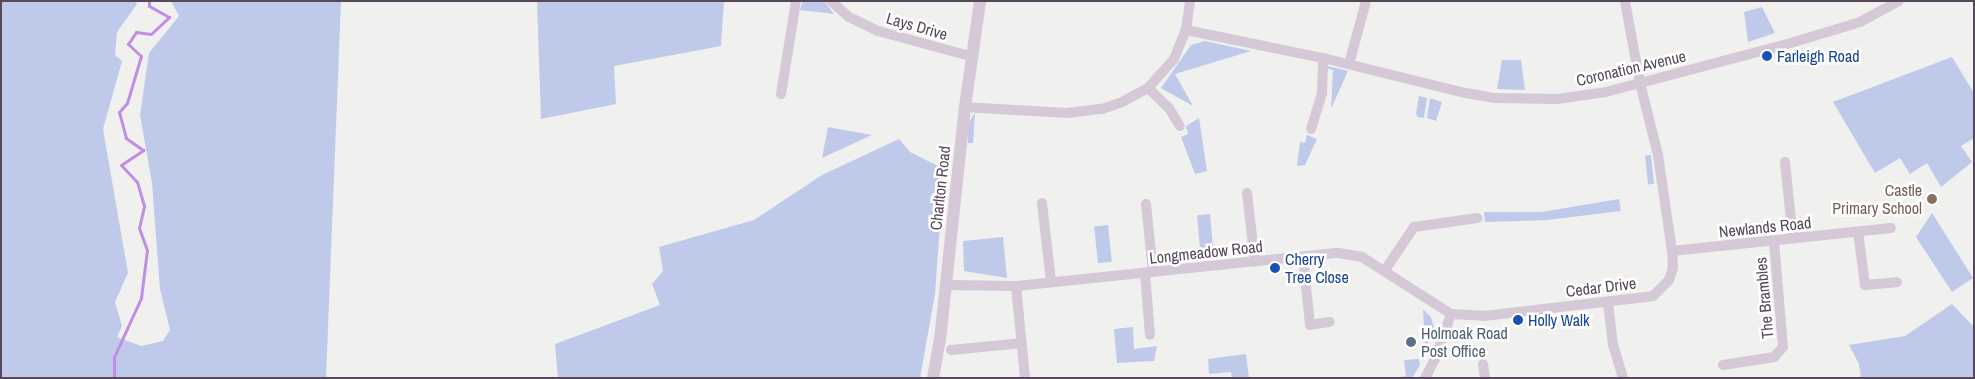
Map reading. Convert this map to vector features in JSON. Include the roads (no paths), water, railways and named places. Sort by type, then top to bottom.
[{"type":"street","points":[[781,94],[796,1]]},
{"type":"street","name":"Lays Drive","points":[[831,1],[849,17],[878,31],[974,57]]},
{"type":"street","name":"Charlton Road","points":[[933,378],[947,285],[965,106],[974,57],[980,1]]},
{"type":"street","points":[[965,106],[1067,113],[1102,109],[1148,88],[1174,59],[1186,30],[1190,1]]},
{"type":"street","points":[[1349,64],[1366,1]]},
{"type":"street","points":[[1626,1],[1640,83]]},
{"type":"street","name":"Coronation Avenue","points":[[1186,30],[1323,58],[1493,98],[1579,97],[1640,83],[1860,22],[1899,1]]},
{"type":"street","points":[[1311,129],[1322,93],[1323,58]]},
{"type":"street","name":"Cedar Drive","points":[[1451,314],[1484,316],[1608,303],[1653,296],[1661,290],[1673,268],[1672,251],[1658,155],[1640,83]]},
{"type":"street","points":[[1148,88],[1169,108],[1180,126]]},
{"type":"street","points":[[1785,162],[1793,239]]},
{"type":"street","points":[[1247,193],[1254,262]]},
{"type":"street","points":[[1042,203],[1051,282]]},
{"type":"street","points":[[1146,204],[1150,335]]},
{"type":"street","points":[[1385,270],[1414,227],[1477,218]]},
{"type":"street","name":"Newlands Road","points":[[1672,251],[1891,228]]},
{"type":"street","points":[[1858,232],[1865,285],[1897,282]]},
{"type":"street","name":"The Brambles","points":[[1722,365],[1774,357],[1783,347],[1774,241]]},
{"type":"street","name":"Longmeadow Road","points":[[947,285],[970,282],[1016,286],[1350,253],[1385,270],[1428,302],[1451,314]]},
{"type":"street","points":[[1302,257],[1310,324],[1330,322]]},
{"type":"street","points":[[1016,286],[1025,378]]},
{"type":"street","points":[[1608,303],[1613,345],[1623,378]]},
{"type":"street","points":[[1425,378],[1435,359],[1451,314]]},
{"type":"street","points":[[951,350],[1022,343]]},
{"type":"street","points":[[1483,364],[1485,378]]},
{"type":"waterway","points":[[114,378],[114,357],[141,298],[147,250],[139,228],[144,206],[137,182],[121,165],[143,150],[126,138],[119,112],[127,103],[141,56],[128,44],[136,32],[151,34],[169,17],[149,6],[149,1]]},
{"type":"place","name":"Farleigh Road","points":[[1767,56]]},
{"type":"place","name":"Castle Primary School","points":[[1932,199]]},
{"type":"place","name":"Cherry Tree Close","points":[[1275,268]]},
{"type":"place","name":"Holly Walk","points":[[1518,320]]},
{"type":"place","name":"Holmoak Road Post Office","points":[[1411,342]]}]
